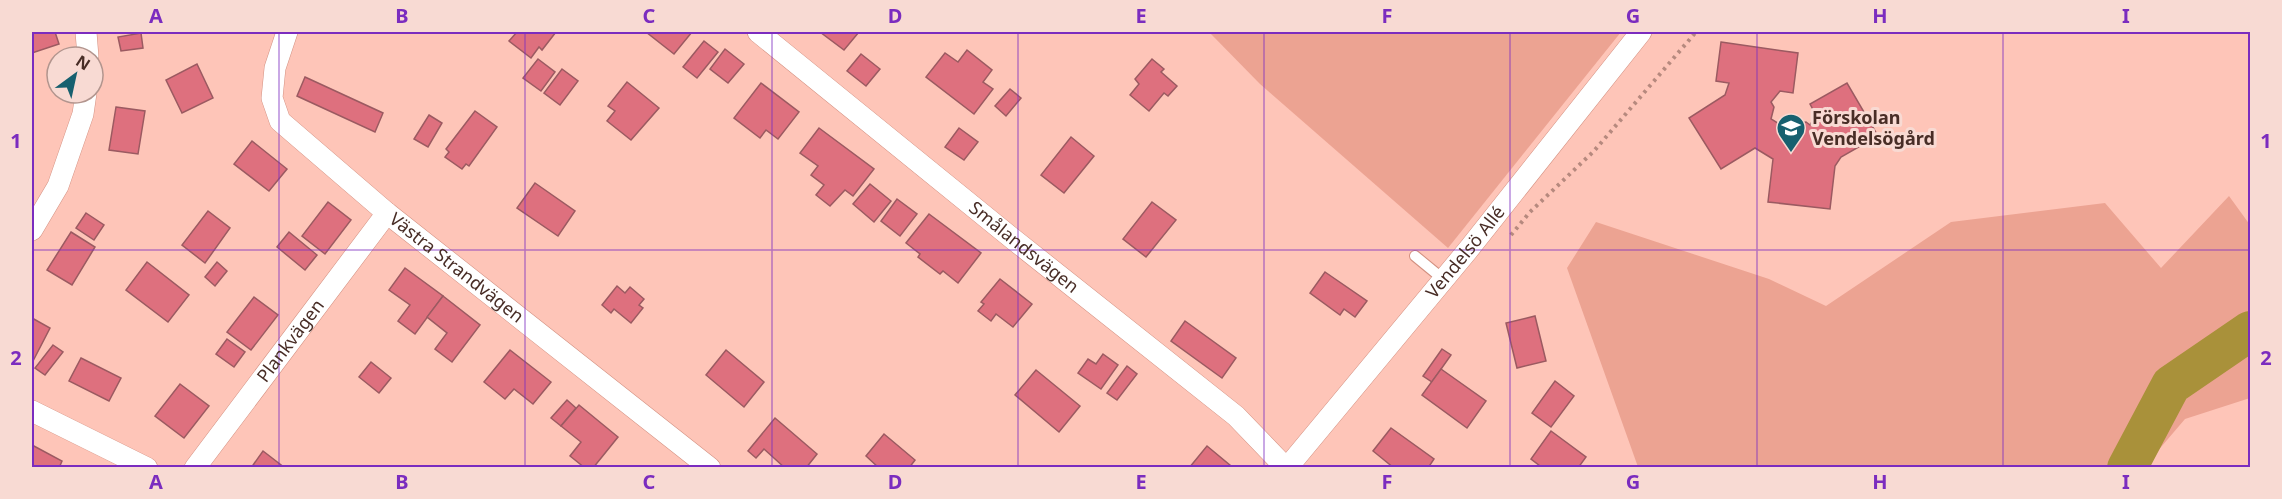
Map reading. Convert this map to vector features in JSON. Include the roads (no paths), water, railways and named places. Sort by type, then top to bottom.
[{"type":"street","name":"Västra Strandvägen","points":[[287,32],[275,68],[272,98],[280,121],[387,213],[710,468]]},
{"type":"street","name":"Smålandsvägen","points":[[758,32],[1236,416],[1286,468]]},
{"type":"street","name":"Vendelsö Allé","points":[[1286,468],[1443,279],[1641,32]]},
{"type":"street","points":[[32,230],[58,186],[84,105]]},
{"type":"street","name":"Plankvägen","points":[[195,468],[387,213]]},
{"type":"street","points":[[32,411],[147,468]]},
{"type":"lane","points":[[1416,256],[1443,279]]},
{"type":"waterway","points":[[2127,468],[2171,385],[2250,331]]},
{"type":"place","name":"Förskolan Vendelsögård","points":[[1791,154]]}]
